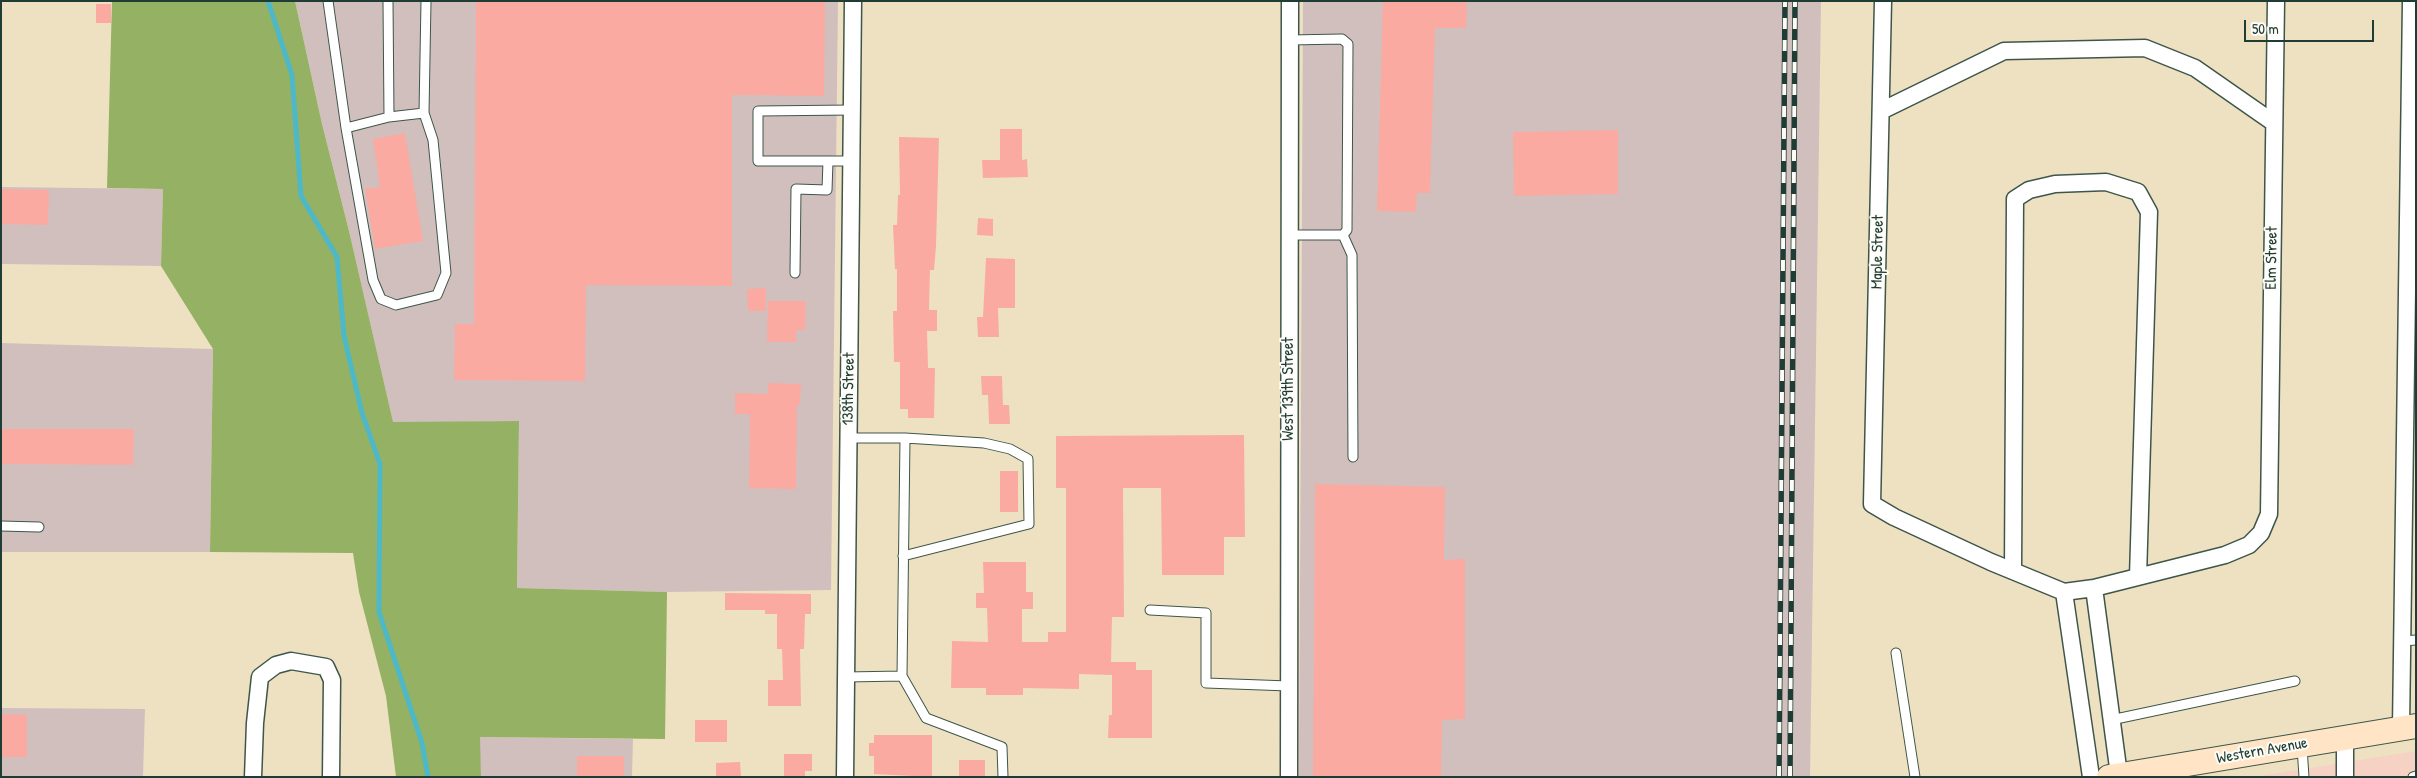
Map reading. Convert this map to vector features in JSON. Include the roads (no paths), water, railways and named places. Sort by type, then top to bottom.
[{"type":"main road","name":"Western Avenue","points":[[2114,776],[2199,769],[2301,744],[2408,727]]},
{"type":"street","name":"138th Street","points":[[845,777],[853,1]]},
{"type":"street","name":"West 139th Street","points":[[1289,777],[1290,1]]},
{"type":"street","name":"Maple Street","points":[[1883,1],[1872,504],[1894,517],[2013,571]]},
{"type":"street","name":"Elm Street","points":[[2138,577],[2225,555],[2249,545],[2261,533],[2269,514],[2276,1]]},
{"type":"street","points":[[2408,727],[2412,209],[2411,1]]},
{"type":"street","points":[[1881,112],[2004,51],[2145,48],[2195,68],[2274,123]]},
{"type":"street","points":[[2106,182],[2138,192],[2149,212],[2138,577],[2094,588],[2064,592],[2013,571],[2015,200],[2029,190],[2056,184],[2106,182]]},
{"type":"street","points":[[2094,588],[2111,720],[2114,776]]},
{"type":"street","points":[[2064,592],[2091,777]]},
{"type":"street","points":[[253,777],[254,723],[260,677],[276,665],[291,661],[326,667],[332,680],[331,777]]},
{"type":"street","points":[[2344,737],[2345,777]]},
{"type":"lane","points":[[328,1],[346,128],[372,280],[381,299],[396,305],[437,295],[446,273],[433,140],[424,114],[426,1]]},
{"type":"lane","points":[[388,1],[389,117]]},
{"type":"lane","points":[[1290,40],[1342,39],[1348,44],[1347,230],[1343,235]]},
{"type":"lane","points":[[851,161],[758,161],[758,111],[852,110]]},
{"type":"lane","points":[[346,128],[389,117],[424,114]]},
{"type":"lane","points":[[796,273],[796,189],[828,190],[828,161]]},
{"type":"lane","points":[[1290,235],[1343,235]]},
{"type":"lane","points":[[1343,235],[1352,255],[1353,456]]},
{"type":"lane","points":[[848,438],[905,438],[984,442],[1010,449],[1028,459],[1030,524],[903,556]]},
{"type":"lane","points":[[905,438],[902,676],[926,718],[1002,747],[1003,777]]},
{"type":"lane","points":[[1,526],[39,527]]},
{"type":"lane","points":[[1150,610],[1206,613],[1206,683],[1289,686]]},
{"type":"lane","points":[[1896,653],[1915,777]]},
{"type":"lane","points":[[846,677],[902,676]]},
{"type":"lane","points":[[2111,720],[2295,681]]},
{"type":"lane","points":[[2301,744],[2304,777]]},
{"type":"waterway","points":[[268,1],[292,75],[301,196],[337,257],[344,336],[362,413],[380,464],[379,612],[422,743],[428,777]]},
{"type":"railway","points":[[1779,777],[1785,1]]},
{"type":"railway","points":[[1790,777],[1795,1]]}]
